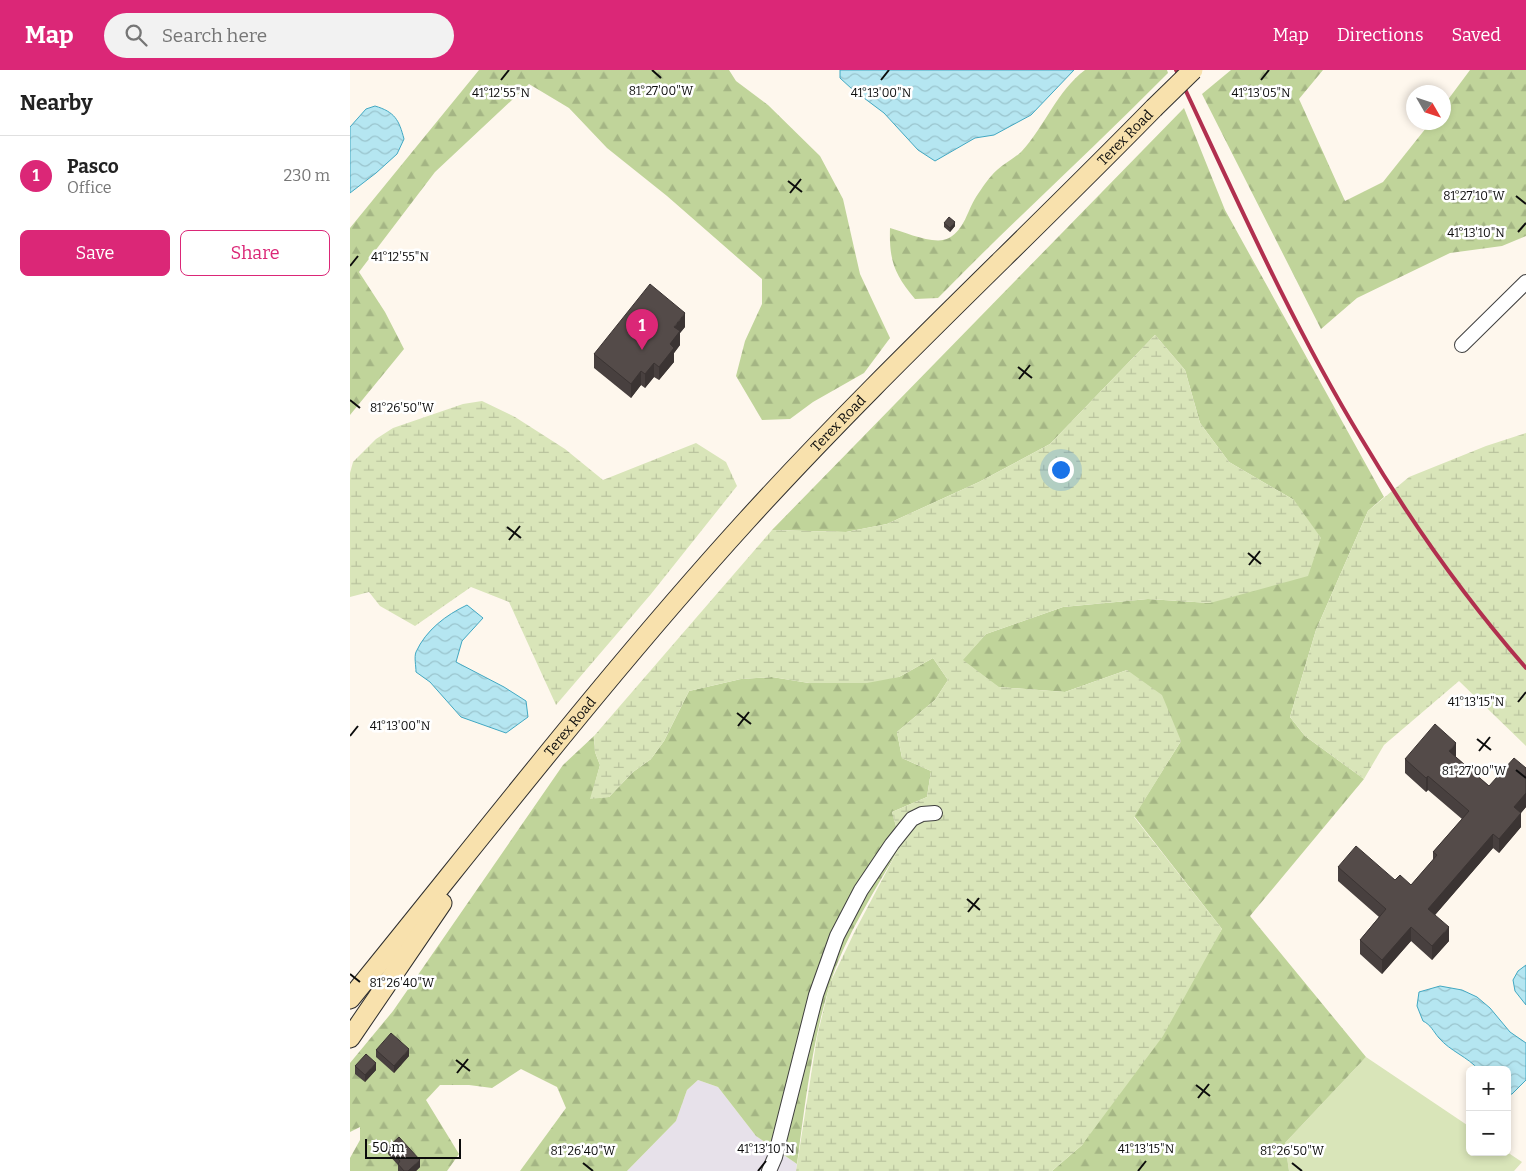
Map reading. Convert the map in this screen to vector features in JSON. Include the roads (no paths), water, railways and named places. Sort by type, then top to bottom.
[{"type":"main road","name":"Terex Road","points":[[350,999],[510,802],[567,728],[667,609],[793,470],[897,363],[1027,236],[1192,70]]},
{"type":"main road","name":"Terex Road","points":[[350,1038],[510,802]]},
{"type":"street","points":[[1462,345],[1526,282]]},
{"type":"street","points":[[769,1171],[775,1157],[816,995],[838,936],[861,890],[907,825],[912,819],[922,814],[936,813]]},
{"type":"water","points":[[840,70],[1074,70],[1031,115],[994,135],[975,138],[935,161],[918,150],[884,113],[840,78]]},
{"type":"water","points":[[375,106],[392,114],[398,122],[404,139],[397,154],[350,193],[350,127],[366,109]]},
{"type":"water","points":[[467,605],[483,618],[462,641],[456,662],[504,687],[526,701],[528,717],[506,733],[461,717],[430,682],[416,672],[415,654],[425,637],[444,618]]},
{"type":"water","points":[[1526,965],[1526,1005],[1515,991],[1513,980],[1518,971]]},
{"type":"water","points":[[1440,986],[1462,990],[1477,997],[1490,1008],[1510,1032],[1526,1043],[1526,1080],[1511,1094],[1511,1066],[1475,1066],[1443,1043],[1430,1026],[1423,1021],[1417,1006],[1419,992]]},
{"type":"railway","points":[[1176,70],[1241,210],[1335,394],[1398,498],[1438,557],[1481,614],[1526,668]]},
{"type":"place","name":"Pasco","points":[[642,350]]}]
